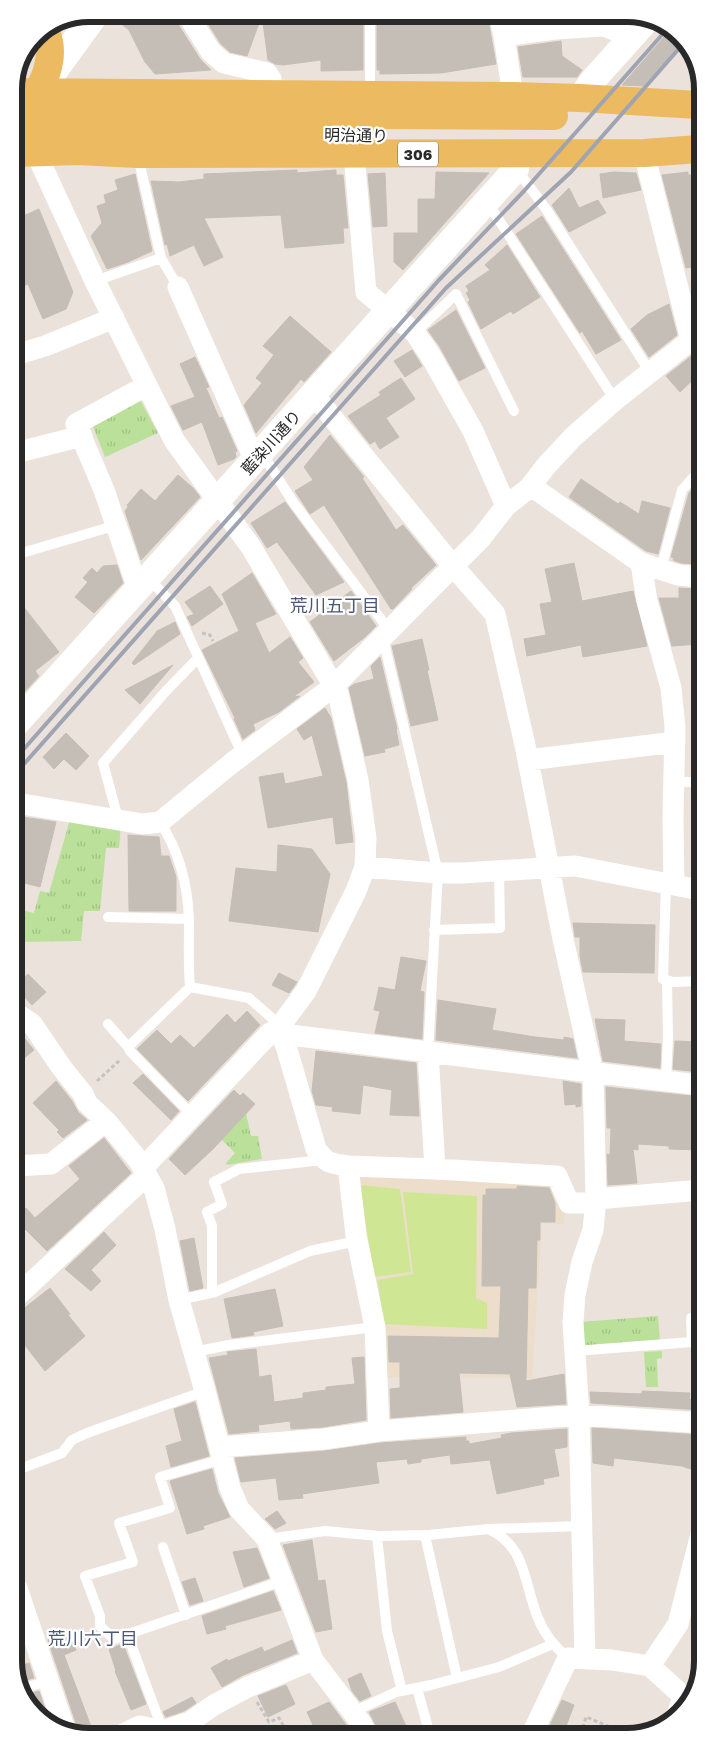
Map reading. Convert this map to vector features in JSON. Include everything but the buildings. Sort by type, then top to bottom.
[{"type":"main road","points":[[26,93],[87,23]]},
{"type":"main road","points":[[26,93],[45,80],[50,52],[47,37]]},
{"type":"main road","name":"306","points":[[26,93],[283,114],[370,94],[580,98],[694,104]]},
{"type":"main road","name":"明治通り","points":[[23,113],[694,117]]},
{"type":"main road","name":"明治通り","points":[[23,131],[283,114],[620,140],[694,143]]},
{"type":"main road","name":"306","points":[[25,153],[78,151],[137,154],[354,154],[516,161],[694,150]]},
{"type":"street","points":[[193,23],[211,52],[224,63],[267,72],[283,114]]},
{"type":"street","points":[[501,23],[513,96]]},
{"type":"street","points":[[504,36],[555,29],[604,26],[640,29]]},
{"type":"street","points":[[580,98],[594,79],[640,29]]},
{"type":"street","points":[[22,1291],[145,1172],[193,1116],[270,1033],[278,1029],[306,992],[356,891],[364,867],[366,838],[358,780],[338,693],[251,547],[174,440],[95,281],[25,153],[31,135],[26,93]]},
{"type":"street","points":[[644,153],[694,332]]},
{"type":"street","points":[[354,154],[366,292],[415,333],[430,352],[468,423],[506,506]]},
{"type":"street","name":"藍染川通り","points":[[23,717],[218,502],[487,201],[516,161]]},
{"type":"street","points":[[178,288],[258,457]]},
{"type":"street","points":[[23,352],[44,346],[114,318]]},
{"type":"street","points":[[23,804],[143,824],[160,822],[334,686],[481,538],[506,506],[531,486],[546,466],[573,437],[615,400],[694,337]]},
{"type":"street","points":[[143,583],[117,526],[76,424],[146,386]]},
{"type":"street","points":[[314,395],[453,566],[495,614],[528,760],[593,1074],[596,1201],[593,1230],[582,1262],[575,1295],[573,1322],[579,1415],[581,1526],[568,1654],[535,1728]]},
{"type":"street","points":[[23,451],[82,436]]},
{"type":"street","points":[[531,486],[641,563],[678,575],[694,576]]},
{"type":"street","points":[[641,563],[647,601],[671,688],[675,742],[675,782],[670,884]]},
{"type":"street","points":[[528,760],[675,742]]},
{"type":"street","points":[[364,867],[438,873],[463,873],[575,866],[694,889]]},
{"type":"street","points":[[22,1017],[32,1024],[62,1068],[83,1094],[87,1103],[106,1121],[139,1161],[154,1188],[165,1229],[179,1300],[230,1488],[239,1509],[267,1539],[313,1660],[364,1728]]},
{"type":"street","points":[[278,1029],[289,1036],[593,1074],[694,1084]]},
{"type":"street","points":[[278,1029],[286,1046],[314,1142],[323,1160],[348,1166],[557,1176],[570,1203],[694,1191]]},
{"type":"street","points":[[428,1052],[435,1169]]},
{"type":"street","points":[[22,1166],[51,1164],[106,1121]]},
{"type":"street","points":[[348,1166],[357,1241],[375,1327],[379,1431]]},
{"type":"street","points":[[221,1453],[379,1431],[579,1415],[694,1422]]},
{"type":"street","points":[[650,1666],[678,1624],[694,1561]]},
{"type":"street","points":[[22,1600],[63,1723]]},
{"type":"street","points":[[568,1654],[650,1666],[682,1700]]},
{"type":"street","points":[[177,1728],[248,1687],[313,1660]]},
{"type":"lane","points":[[370,23],[370,94]]},
{"type":"lane","points":[[137,154],[161,258],[178,288]]},
{"type":"lane","points":[[516,161],[650,372]]},
{"type":"lane","points":[[487,201],[615,400]]},
{"type":"lane","points":[[95,281],[161,258]]},
{"type":"lane","points":[[415,333],[456,294],[514,411]]},
{"type":"lane","points":[[258,457],[293,502],[386,634],[438,873],[428,1052]]},
{"type":"lane","points":[[661,569],[682,490],[694,477]]},
{"type":"lane","points":[[23,554],[117,526]]},
{"type":"lane","points":[[143,583],[175,606],[243,756]]},
{"type":"lane","points":[[115,819],[116,811],[103,763],[166,691],[198,658]]},
{"type":"lane","points":[[675,782],[694,782]]},
{"type":"lane","points":[[129,1049],[190,986],[189,919],[186,885],[168,836],[160,822]]},
{"type":"lane","points":[[434,930],[500,928],[499,870]]},
{"type":"lane","points":[[670,884],[663,979],[673,982],[694,981]]},
{"type":"lane","points":[[108,917],[189,919]]},
{"type":"lane","points":[[666,1081],[668,1036],[667,980]]},
{"type":"lane","points":[[190,986],[250,998],[273,1019],[278,1029]]},
{"type":"lane","points":[[108,1024],[129,1049],[193,1116]]},
{"type":"lane","points":[[212,1292],[212,1226],[207,1212],[222,1204],[214,1182],[239,1169],[323,1160]]},
{"type":"lane","points":[[179,1300],[212,1292],[310,1251],[357,1241]]},
{"type":"lane","points":[[575,1351],[692,1342],[691,1318],[694,1318]]},
{"type":"lane","points":[[193,1352],[229,1345],[375,1327]]},
{"type":"lane","points":[[22,1468],[62,1453],[72,1440],[205,1391]]},
{"type":"lane","points":[[221,1453],[160,1477],[170,1508],[119,1522],[133,1562],[85,1576],[100,1616],[100,1626],[114,1639],[128,1636],[282,1581]]},
{"type":"lane","points":[[267,1539],[325,1531],[377,1536],[425,1535],[489,1529],[581,1526]]},
{"type":"lane","points":[[353,1712],[396,1692],[499,1667],[568,1654],[538,1619],[521,1564],[513,1546],[502,1535],[489,1529]]},
{"type":"lane","points":[[425,1535],[457,1678]]},
{"type":"lane","points":[[377,1536],[387,1631],[402,1691]]},
{"type":"lane","points":[[163,1547],[186,1615]]},
{"type":"lane","points":[[128,1636],[162,1728]]},
{"type":"lane","points":[[27,1687],[49,1681]]},
{"type":"lane","points":[[417,1688],[428,1728]]},
{"type":"path","points":[[211,636],[213,641]]},
{"type":"path","points":[[83,1094],[129,1049]]},
{"type":"path","points":[[248,1687],[269,1722],[279,1718],[285,1728]]},
{"type":"path","points":[[582,1728],[586,1717],[611,1728]]},
{"type":"shaded area","points":[[360,1170],[555,1182],[566,1207],[563,1224],[542,1223],[532,1378],[381,1377],[356,1177]]},
{"type":"green space","points":[[139,398],[158,433],[105,457],[92,424]]},
{"type":"green space","points":[[71,816],[121,824],[119,848],[106,848],[100,911],[84,911],[81,941],[22,942],[22,910],[34,913],[40,891],[49,893]]},
{"type":"green space","points":[[246,1113],[251,1136],[258,1136],[262,1159],[227,1165],[226,1163],[235,1153],[220,1138]]},
{"type":"green space","points":[[360,1185],[400,1189],[411,1272],[374,1277]]},
{"type":"green space","points":[[403,1192],[477,1196],[476,1298],[487,1303],[487,1329],[383,1324],[378,1280],[413,1274]]},
{"type":"green space","points":[[658,1316],[660,1341],[583,1347],[581,1322]]},
{"type":"green space","points":[[662,1351],[662,1358],[657,1359],[658,1387],[646,1387],[644,1352]]},
{"type":"railway","points":[[23,750],[439,280],[524,191],[663,34]]},
{"type":"railway","points":[[23,766],[446,288],[571,172],[679,48]]},
{"type":"district","name":"荒川五丁目","points":[[335,605]]},
{"type":"district","name":"荒川六丁目","points":[[93,1638]]}]
